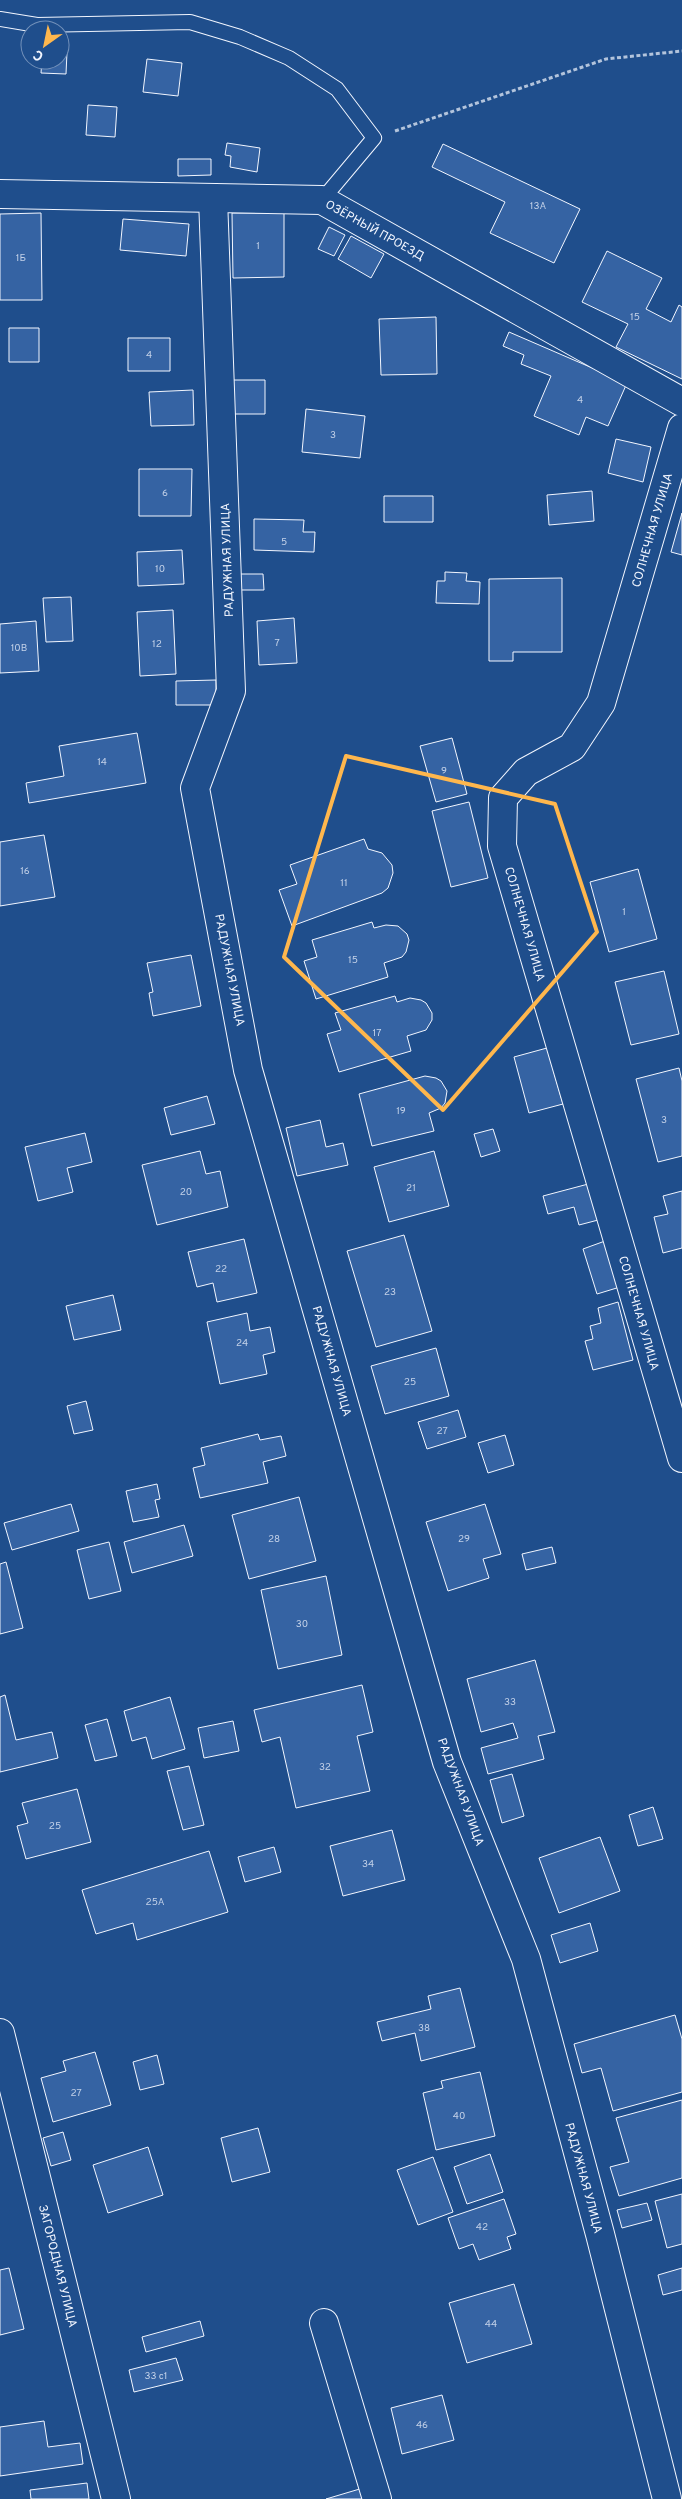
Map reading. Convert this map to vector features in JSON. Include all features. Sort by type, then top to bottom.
[{"type":"street","name":"ОЗЁРНЫЙ ПРОЕЗД","points":[[0,194],[322,200],[682,402]]},
{"type":"street","name":"РАДУЖНАЯ УЛИЦА","points":[[213,198],[232,691],[195,788],[248,1070],[448,1762],[526,1960],[600,2234],[667,2499]]},
{"type":"street","name":"СОЛНЕЧНАЯ УЛИЦА","points":[[682,428],[601,703],[572,747],[526,772],[502,798],[502,846],[682,1458]]},
{"type":"street","name":"ЗАГОРОДНАЯ УЛИЦА","points":[[0,2033],[116,2499]]},
{"type":"street","points":[[324,2324],[377,2499]]},
{"type":"lane","points":[[0,19],[37,25],[190,22],[240,37],[289,58],[337,88],[374,138],[322,200]]},
{"type":"path","points":[[374,138],[606,59],[682,51]]},
{"type":"highlighted area","points":[[346,756],[555,804],[597,932],[443,1110],[284,957]]},
{"type":"building","points":[[147,59],[182,63],[178,96],[143,92]]},
{"type":"building","points":[[41,70],[66,70],[66,74],[41,73]]},
{"type":"building","points":[[88,105],[117,107],[115,137],[86,135]]},
{"type":"building","points":[[227,143],[260,148],[257,172],[230,167],[231,156],[225,155]]},
{"type":"building","points":[[443,144],[580,209],[554,263],[490,233],[505,202],[432,167]]},
{"type":"building","points":[[178,159],[211,159],[211,175],[178,176]]},
{"type":"building","points":[[41,213],[42,300],[0,300],[0,214]]},
{"type":"building","points":[[232,213],[284,213],[284,277],[233,278]]},
{"type":"building","points":[[123,219],[189,224],[186,256],[120,250]]},
{"type":"building","points":[[329,227],[345,235],[334,256],[318,249]]},
{"type":"building","points":[[351,236],[384,254],[371,278],[338,259]]},
{"type":"building","points":[[607,251],[662,278],[646,309],[671,322],[679,305],[682,307],[682,379],[616,347],[628,324],[582,302]]},
{"type":"building","points":[[436,317],[437,374],[381,375],[379,319]]},
{"type":"building","points":[[9,328],[39,328],[39,362],[9,362]]},
{"type":"building","points":[[509,332],[627,383],[608,426],[586,417],[579,435],[534,416],[551,376],[521,364],[524,355],[503,346]]},
{"type":"building","points":[[128,338],[170,338],[170,371],[128,371]]},
{"type":"building","points":[[230,380],[265,380],[265,414],[229,414]]},
{"type":"building","points":[[193,390],[194,425],[151,426],[149,392]]},
{"type":"building","points":[[306,409],[365,416],[360,458],[302,452]]},
{"type":"building","points":[[616,439],[651,447],[643,482],[608,473]]},
{"type":"building","points":[[139,469],[192,469],[191,516],[139,516]]},
{"type":"building","points":[[592,491],[594,521],[549,525],[547,495]]},
{"type":"building","points":[[384,496],[433,496],[433,522],[384,522]]},
{"type":"building","points":[[682,513],[682,555],[671,552]]},
{"type":"building","points":[[254,519],[304,520],[303,532],[315,532],[314,552],[254,550]]},
{"type":"building","points":[[182,550],[184,584],[138,586],[137,552]]},
{"type":"building","points":[[445,572],[467,573],[466,581],[480,582],[479,604],[436,603],[437,581],[445,581]]},
{"type":"building","points":[[238,574],[263,574],[264,590],[238,590]]},
{"type":"building","points":[[562,578],[562,652],[513,652],[513,661],[489,661],[489,579]]},
{"type":"building","points":[[71,597],[73,641],[46,642],[43,598]]},
{"type":"building","points":[[173,610],[176,674],[140,676],[137,612]]},
{"type":"building","points":[[294,618],[297,663],[259,665],[257,621]]},
{"type":"building","points":[[36,621],[39,671],[0,673],[0,624]]},
{"type":"building","points":[[216,680],[216,705],[176,705],[176,681]]},
{"type":"building","points":[[137,733],[146,783],[29,803],[26,783],[64,776],[59,746]]},
{"type":"building","points":[[452,738],[467,794],[436,802],[420,746]]},
{"type":"building","points":[[469,802],[488,878],[451,887],[432,811]]},
{"type":"building","points":[[44,835],[55,897],[0,906],[0,842]]},
{"type":"building","points":[[364,839],[368,849],[382,853],[392,865],[393,873],[388,888],[382,893],[292,926],[279,890],[297,884],[290,865]]},
{"type":"building","points":[[638,869],[657,939],[609,952],[590,882]]},
{"type":"building","points":[[372,922],[374,928],[386,925],[398,926],[407,934],[409,940],[406,952],[402,957],[384,963],[388,977],[316,999],[304,961],[317,957],[312,940]]},
{"type":"building","points":[[191,955],[201,1006],[153,1016],[149,993],[153,992],[147,963]]},
{"type":"building","points":[[664,971],[679,1034],[631,1045],[615,982]]},
{"type":"building","points":[[395,996],[397,1002],[410,998],[421,1000],[426,1003],[432,1013],[432,1020],[426,1030],[407,1036],[411,1051],[339,1072],[327,1034],[341,1030],[335,1013]]},
{"type":"building","points":[[547,1048],[563,1104],[529,1113],[514,1057]]},
{"type":"building","points":[[679,1068],[682,1081],[682,1156],[658,1162],[636,1079]]},
{"type":"building","points":[[425,1076],[441,1081],[447,1091],[445,1103],[441,1108],[429,1113],[434,1131],[372,1146],[359,1094]]},
{"type":"building","points":[[207,1096],[215,1124],[171,1135],[164,1108]]},
{"type":"building","points":[[320,1120],[326,1147],[343,1143],[348,1165],[297,1176],[286,1128]]},
{"type":"building","points":[[493,1129],[500,1151],[481,1157],[474,1134]]},
{"type":"building","points":[[85,1133],[92,1162],[67,1168],[73,1192],[38,1201],[25,1147]]},
{"type":"building","points":[[200,1151],[206,1174],[220,1171],[228,1207],[157,1225],[142,1165]]},
{"type":"building","points":[[434,1151],[449,1206],[389,1222],[374,1167]]},
{"type":"building","points":[[592,1183],[602,1219],[579,1225],[574,1207],[548,1214],[543,1196]]},
{"type":"building","points":[[682,1191],[682,1248],[663,1253],[654,1217],[668,1214],[663,1196]]},
{"type":"building","points":[[404,1235],[432,1331],[376,1347],[347,1251]]},
{"type":"building","points":[[244,1239],[257,1293],[217,1302],[213,1283],[197,1287],[188,1252]]},
{"type":"building","points":[[605,1241],[620,1287],[597,1294],[583,1249]]},
{"type":"building","points":[[113,1295],[121,1330],[74,1340],[66,1306]]},
{"type":"building","points":[[618,1302],[633,1360],[593,1370],[585,1341],[593,1339],[590,1326],[601,1323],[598,1308]]},
{"type":"building","points":[[247,1313],[250,1331],[270,1327],[275,1352],[263,1355],[267,1374],[220,1384],[207,1322]]},
{"type":"building","points":[[436,1348],[449,1396],[385,1414],[371,1366]]},
{"type":"building","points":[[86,1401],[93,1430],[74,1434],[67,1406]]},
{"type":"building","points":[[458,1410],[466,1437],[427,1449],[418,1422]]},
{"type":"building","points":[[258,1434],[260,1440],[281,1436],[286,1456],[263,1462],[268,1483],[200,1498],[193,1468],[205,1465],[201,1448]]},
{"type":"building","points":[[505,1435],[514,1465],[488,1473],[478,1443]]},
{"type":"building","points":[[157,1484],[160,1499],[155,1500],[159,1517],[133,1522],[126,1491]]},
{"type":"building","points":[[299,1497],[316,1561],[249,1579],[232,1515]]},
{"type":"building","points":[[71,1504],[79,1531],[12,1550],[4,1523]]},
{"type":"building","points":[[485,1504],[501,1554],[483,1559],[489,1578],[448,1591],[426,1522]]},
{"type":"building","points":[[184,1525],[193,1556],[132,1573],[124,1542]]},
{"type":"building","points":[[109,1542],[121,1591],[89,1599],[77,1550]]},
{"type":"building","points":[[552,1547],[556,1563],[526,1570],[522,1554]]},
{"type":"building","points":[[6,1562],[23,1628],[0,1634],[0,1564]]},
{"type":"building","points":[[326,1576],[342,1655],[278,1669],[261,1590]]},
{"type":"building","points":[[535,1660],[555,1732],[538,1736],[544,1759],[488,1774],[481,1748],[518,1738],[513,1723],[481,1732],[467,1679]]},
{"type":"building","points":[[362,1685],[373,1732],[357,1736],[370,1791],[296,1808],[280,1737],[262,1742],[254,1710]]},
{"type":"building","points":[[5,1695],[16,1740],[52,1732],[58,1758],[0,1772],[0,1697]]},
{"type":"building","points":[[170,1697],[185,1749],[152,1759],[146,1737],[132,1741],[124,1711]]},
{"type":"building","points":[[107,1719],[117,1756],[95,1761],[85,1725]]},
{"type":"building","points":[[233,1721],[239,1751],[204,1758],[198,1728]]},
{"type":"building","points":[[189,1766],[204,1825],[183,1830],[167,1771]]},
{"type":"building","points":[[512,1774],[524,1816],[502,1823],[490,1780]]},
{"type":"building","points":[[77,1789],[91,1842],[26,1859],[17,1826],[28,1823],[22,1803]]},
{"type":"building","points":[[653,1807],[663,1839],[638,1846],[629,1815]]},
{"type":"building","points":[[392,1830],[405,1880],[343,1896],[330,1846]]},
{"type":"building","points":[[600,1837],[620,1891],[559,1913],[539,1858]]},
{"type":"building","points":[[274,1847],[281,1872],[245,1882],[238,1857]]},
{"type":"building","points":[[209,1851],[228,1912],[137,1940],[133,1923],[96,1934],[82,1890]]},
{"type":"building","points":[[590,1923],[598,1951],[560,1963],[551,1935]]},
{"type":"building","points":[[460,1988],[475,2047],[421,2061],[415,2033],[382,2041],[377,2022],[431,2009],[428,1996]]},
{"type":"building","points":[[675,2015],[682,2039],[682,2092],[613,2111],[601,2068],[582,2073],[574,2044]]},
{"type":"building","points":[[95,2052],[111,2105],[53,2122],[41,2078],[66,2071],[63,2061]]},
{"type":"building","points":[[157,2055],[164,2084],[140,2090],[133,2062]]},
{"type":"building","points":[[480,2072],[495,2136],[436,2150],[423,2093],[443,2088],[441,2081]]},
{"type":"building","points":[[682,2100],[682,2178],[619,2196],[610,2167],[629,2162],[616,2118]]},
{"type":"building","points":[[258,2128],[270,2172],[232,2182],[221,2138]]},
{"type":"building","points":[[63,2132],[71,2160],[51,2166],[43,2138]]},
{"type":"building","points":[[148,2147],[163,2195],[108,2213],[93,2165]]},
{"type":"building","points":[[490,2154],[503,2192],[467,2204],[454,2167]]},
{"type":"building","points":[[433,2157],[453,2212],[418,2225],[397,2170]]},
{"type":"building","points":[[682,2194],[682,2244],[667,2248],[655,2201]]},
{"type":"building","points":[[504,2199],[516,2234],[507,2237],[511,2249],[479,2260],[473,2244],[459,2249],[448,2218]]},
{"type":"building","points":[[647,2203],[652,2220],[622,2228],[617,2210]]},
{"type":"building","points":[[9,2268],[24,2329],[0,2335],[0,2270]]},
{"type":"building","points":[[682,2268],[682,2290],[663,2295],[658,2275]]},
{"type":"building","points":[[514,2284],[532,2344],[467,2363],[449,2303]]},
{"type":"building","points":[[200,2321],[204,2336],[146,2352],[142,2337]]},
{"type":"building","points":[[176,2358],[183,2380],[134,2392],[129,2370]]},
{"type":"building","points":[[442,2395],[454,2440],[402,2454],[391,2408]]},
{"type":"building","points":[[44,2421],[48,2447],[80,2443],[83,2464],[0,2476],[0,2427]]},
{"type":"building","points":[[87,2483],[89,2499],[31,2499],[30,2490]]},
{"type":"building","points":[[363,2488],[366,2499],[326,2499]]}]
